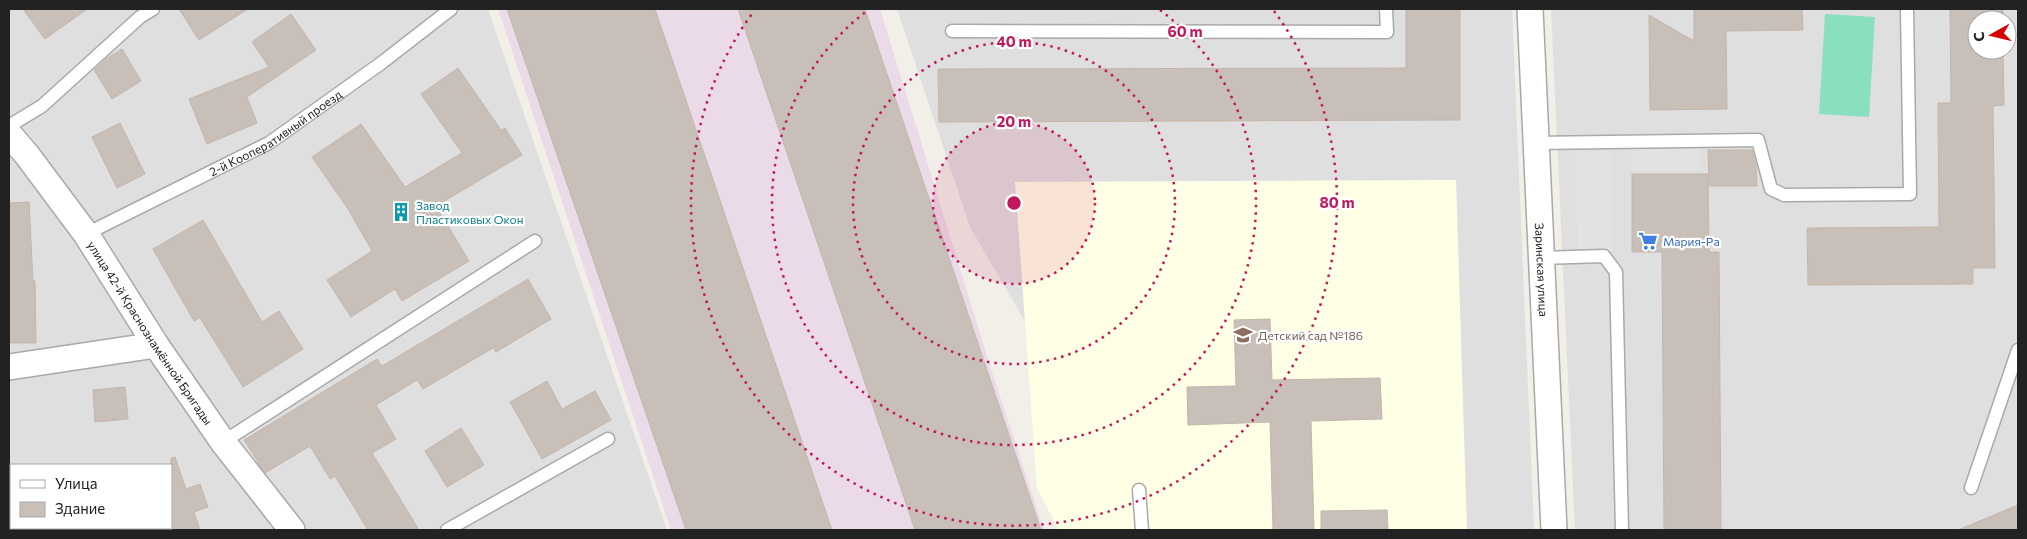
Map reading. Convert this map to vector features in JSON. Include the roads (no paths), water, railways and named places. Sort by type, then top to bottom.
[{"type":"street","name":"Заринская улица","points":[[1530,9],[1554,530]]},
{"type":"street","name":"улица 42-й Краснознамённой Бригады","points":[[9,134],[18,155],[86,234],[156,345],[224,442],[292,530]]},
{"type":"street","points":[[9,367],[156,345]]},
{"type":"lane","points":[[9,126],[42,106],[140,17],[153,9]]},
{"type":"lane","name":"2-й Кооперативный проезд","points":[[86,234],[269,144],[380,64],[451,9]]},
{"type":"lane","points":[[952,31],[1386,32],[1386,9]]},
{"type":"lane","points":[[1535,143],[1758,140],[1771,189],[1784,195],[1910,194],[1907,9]]},
{"type":"lane","points":[[224,442],[535,241]]},
{"type":"lane","points":[[1541,258],[1604,256],[1616,272],[1622,530]]},
{"type":"lane","points":[[1971,488],[2018,350]]},
{"type":"lane","points":[[447,530],[608,439]]},
{"type":"lane","points":[[1139,490],[1142,530]]},
{"type":"place","name":"Завод Пластиковых Окон","points":[[401,212]]},
{"type":"place","name":"Мария-Ра","points":[[1648,241]]},
{"type":"place","name":"Детский сад №186","points":[[1243,335]]}]
